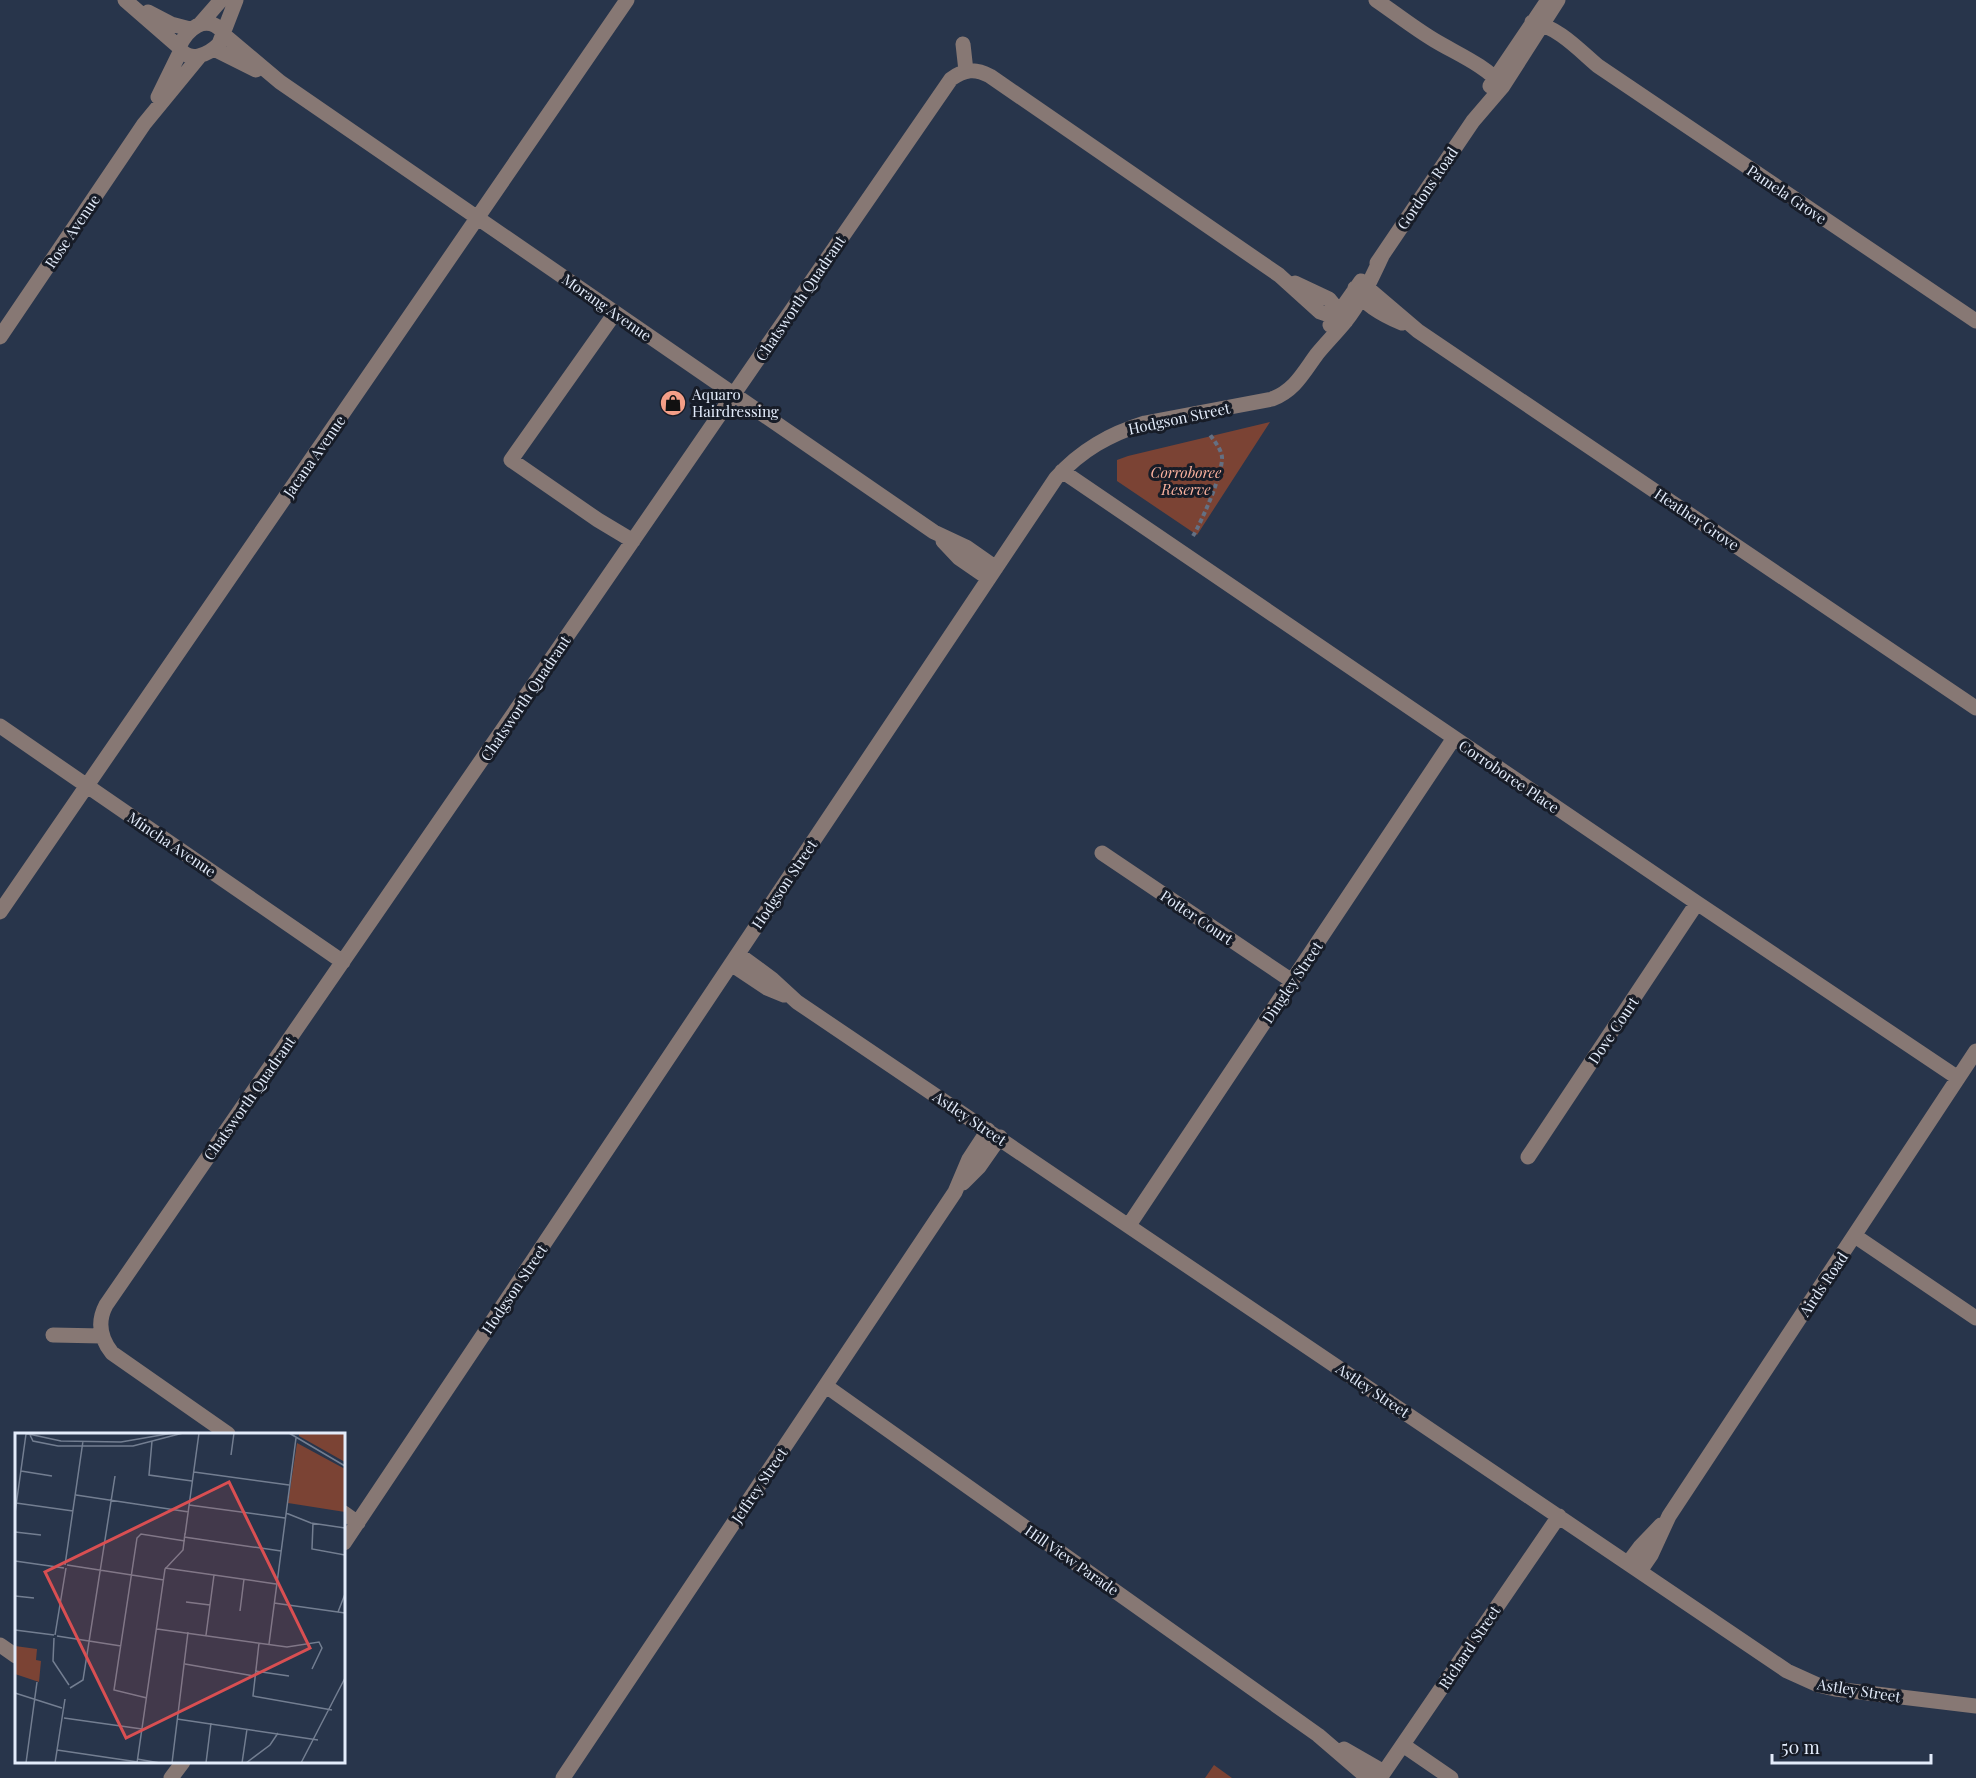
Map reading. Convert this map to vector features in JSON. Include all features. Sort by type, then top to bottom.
[{"type":"street","points":[[125,0],[171,24],[196,26],[213,24],[222,33]]},
{"type":"street","points":[[125,0],[186,55],[199,57],[219,44],[236,0]]},
{"type":"street","points":[[180,48],[196,26],[221,0]]},
{"type":"street","name":"Jacana Avenue","points":[[0,912],[627,0]]},
{"type":"street","points":[[1376,0],[1435,40],[1465,55],[1496,82]]},
{"type":"street","name":"Gordons Road","points":[[1539,25],[1548,0]]},
{"type":"street","name":"Gordons Road","points":[[1362,293],[1382,256],[1473,121],[1496,82],[1558,0]]},
{"type":"street","name":"Pamela Grove","points":[[1539,25],[1563,36],[1598,66],[1976,321]]},
{"type":"street","name":"Morang Avenue","points":[[222,33],[280,82],[934,532],[960,558],[992,573]]},
{"type":"street","points":[[963,44],[966,71],[981,71],[990,76],[1279,275],[1320,312],[1340,317]]},
{"type":"street","name":"Rose Avenue","points":[[144,124],[180,48]]},
{"type":"street","name":"Morang Avenue","points":[[214,49],[280,82]]},
{"type":"street","name":"Rose Avenue","points":[[0,337],[144,124],[199,57]]},
{"type":"street","name":"Chatsworth Quadrant","points":[[102,1336],[101,1320],[106,1305],[943,89],[959,73],[966,71]]},
{"type":"street","name":"Hodgson Street","points":[[345,1542],[1062,471],[1093,445],[1124,430],[1145,423],[1272,399],[1282,395],[1296,384],[1340,317],[1362,293]]},
{"type":"street","name":"Heather Grove","points":[[1362,293],[1384,300],[1418,331],[1976,708]]},
{"type":"street","points":[[615,313],[512,460],[633,541]]},
{"type":"street","name":"Corroboree Place","points":[[1062,471],[1958,1078]]},
{"type":"street","name":"Mincha Avenue","points":[[0,726],[343,962]]},
{"type":"street","name":"Dingley Street","points":[[1129,1225],[1454,738]]},
{"type":"street","name":"Potter Court","points":[[1102,853],[1292,981]]},
{"type":"street","name":"Dove Court","points":[[1528,1157],[1697,903]]},
{"type":"street","name":"Astley Street","points":[[735,959],[767,988],[797,1002],[1787,1671],[1802,1679],[1835,1689],[1976,1706]]},
{"type":"street","name":"Airds Road","points":[[1634,1567],[1640,1547],[1669,1516],[1976,1051]]},
{"type":"street","name":"Jeffrey Street","points":[[564,1778],[955,1192],[979,1167],[994,1134]]},
{"type":"street","points":[[1855,1236],[1976,1318]]},
{"type":"street","points":[[53,1335],[102,1336],[106,1346],[120,1360],[227,1433]]},
{"type":"street","name":"Hill View Parade","points":[[826,1386],[1318,1735],[1382,1775]]},
{"type":"street","points":[[345,1514],[358,1523]]},
{"type":"street","name":"Richard Street","points":[[1382,1775],[1559,1516]]},
{"type":"street","points":[[0,1645],[15,1655]]},
{"type":"street","name":"Hill View Parade","points":[[1318,1735],[1368,1778]]},
{"type":"street","points":[[1403,1745],[1451,1778]]},
{"type":"path","points":[[1193,536],[1210,501],[1222,458],[1220,450],[1209,433]]},
{"type":"green space","name":"Corroboree Reserve","points":[[1270,422],[1197,535],[1117,481],[1117,460]]},
{"type":"green space","points":[[1214,1765],[1232,1778],[1205,1778]]},
{"type":"place","name":"Aquaro Hairdressing","points":[[673,403]]}]
